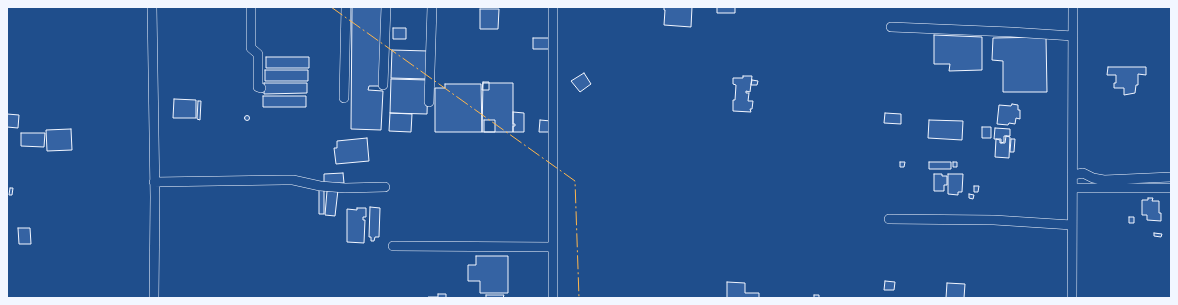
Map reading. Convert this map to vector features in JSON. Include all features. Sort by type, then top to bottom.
[{"type":"street","points":[[152,7],[154,298]]},
{"type":"street","points":[[251,7],[251,48],[258,54],[258,87],[261,88]]},
{"type":"street","points":[[344,98],[346,7]]},
{"type":"street","points":[[383,85],[386,7]]},
{"type":"street","points":[[429,102],[432,7]]},
{"type":"street","points":[[553,7],[553,298]]},
{"type":"street","points":[[1072,7],[1072,298]]},
{"type":"street","points":[[891,27],[1072,36]]},
{"type":"street","points":[[1073,175],[1083,174],[1104,180],[1171,177]]},
{"type":"street","points":[[154,182],[288,180],[320,186],[345,188],[384,187]]},
{"type":"street","points":[[1073,188],[1171,188]]},
{"type":"street","points":[[889,218],[994,220],[1072,224]]},
{"type":"street","points":[[393,246],[553,247]]},
{"type":"building","points":[[352,7],[384,7],[382,86],[369,86],[368,90],[383,91],[381,130],[351,129]]},
{"type":"building","points":[[664,7],[692,7],[691,27],[664,25]]},
{"type":"building","points":[[717,7],[735,7],[735,13],[717,13]]},
{"type":"building","points":[[480,9],[499,9],[498,29],[480,29]]},
{"type":"building","points":[[393,28],[406,28],[406,39],[393,39]]},
{"type":"building","points":[[934,35],[982,37],[982,70],[949,71],[950,64],[934,64]]},
{"type":"building","points":[[1046,37],[1047,92],[1003,92],[1003,61],[992,60],[993,38]]},
{"type":"building","points":[[533,38],[549,38],[549,49],[533,49]]},
{"type":"building","points":[[392,50],[428,51],[427,79],[391,78]]},
{"type":"building","points":[[266,57],[309,57],[309,68],[266,68]]},
{"type":"building","points":[[1108,67],[1146,67],[1146,75],[1138,74],[1138,85],[1136,85],[1135,93],[1124,95],[1124,88],[1114,88],[1114,83],[1116,83],[1116,75],[1107,75]]},
{"type":"building","points":[[265,70],[308,70],[308,81],[265,81]]},
{"type":"building","points":[[584,73],[591,84],[580,92],[571,81]]},
{"type":"building","points":[[743,76],[752,76],[750,92],[746,91],[746,93],[749,93],[748,101],[753,101],[752,109],[750,109],[751,112],[733,111],[733,100],[735,100],[736,85],[733,84],[733,78],[743,78]]},
{"type":"building","points":[[391,79],[428,80],[427,114],[390,113]]},
{"type":"building","points":[[752,80],[758,81],[757,85],[751,85]]},
{"type":"building","points":[[483,82],[489,82],[489,90],[482,90]]},
{"type":"building","points":[[264,83],[307,83],[307,93],[264,94]]},
{"type":"building","points":[[483,83],[513,83],[513,132],[482,132]]},
{"type":"building","points":[[445,84],[481,84],[482,132],[435,132],[435,88],[445,88]]},
{"type":"building","points":[[263,96],[306,96],[306,107],[263,107]]},
{"type":"building","points":[[174,99],[196,100],[196,118],[173,118]]},
{"type":"building","points":[[198,101],[201,101],[200,120],[197,119]]},
{"type":"building","points":[[1012,104],[1018,105],[1018,110],[1020,110],[1020,119],[1016,118],[1015,124],[997,124],[999,105],[1011,106]]},
{"type":"building","points":[[513,112],[524,113],[524,132],[513,132],[513,126],[515,126],[515,124],[513,124]]},
{"type":"building","points":[[390,113],[412,114],[411,132],[389,131]]},
{"type":"building","points":[[885,113],[901,114],[901,124],[884,123]]},
{"type":"building","points":[[7,114],[19,115],[18,128],[7,127]]},
{"type":"building","points":[[247,115],[250,118],[247,121],[244,118]]},
{"type":"building","points":[[484,120],[495,120],[495,132],[484,132]]},
{"type":"building","points":[[540,120],[551,121],[551,132],[539,132]]},
{"type":"building","points":[[929,120],[963,121],[962,140],[928,138]]},
{"type":"building","points":[[982,127],[991,127],[991,138],[982,138]]},
{"type":"building","points":[[995,128],[1010,129],[1010,136],[1004,136],[1004,142],[1001,143],[1001,139],[994,139]]},
{"type":"building","points":[[71,129],[72,150],[47,151],[46,130]]},
{"type":"building","points":[[21,133],[45,133],[44,147],[21,146]]},
{"type":"building","points":[[1006,136],[1010,137],[1009,158],[995,157],[996,139],[1000,140],[1000,143],[1005,143]]},
{"type":"building","points":[[367,138],[369,161],[336,164],[334,148],[337,148],[337,141]]},
{"type":"building","points":[[1011,139],[1015,139],[1014,152],[1010,152]]},
{"type":"building","points":[[900,162],[905,162],[904,167],[900,167]]},
{"type":"building","points":[[929,162],[951,162],[951,169],[929,169]]},
{"type":"building","points":[[953,162],[957,162],[957,167],[953,167]]},
{"type":"building","points":[[343,173],[344,183],[324,184],[324,174]]},
{"type":"building","points":[[934,174],[942,174],[942,176],[947,176],[947,185],[944,185],[944,191],[934,191]]},
{"type":"building","points":[[948,174],[963,174],[962,192],[958,192],[958,195],[948,194]]},
{"type":"building","points":[[974,186],[979,186],[978,192],[974,192]]},
{"type":"building","points":[[10,188],[13,188],[12,195],[9,195]]},
{"type":"building","points":[[319,190],[324,190],[324,214],[319,214]]},
{"type":"building","points":[[338,190],[335,216],[325,215],[327,191]]},
{"type":"building","points":[[969,194],[974,195],[973,199],[969,198]]},
{"type":"building","points":[[1148,198],[1153,198],[1152,201],[1159,201],[1161,221],[1147,220],[1147,215],[1142,215],[1142,200],[1148,200]]},
{"type":"building","points":[[370,207],[380,208],[379,237],[375,237],[374,241],[371,241],[371,237],[369,237]]},
{"type":"building","points":[[357,208],[366,208],[366,217],[363,217],[363,220],[365,220],[364,243],[347,242],[347,209],[357,210]]},
{"type":"building","points":[[1129,217],[1134,217],[1134,223],[1129,223]]},
{"type":"building","points":[[18,228],[30,228],[31,244],[19,244]]},
{"type":"building","points":[[1154,233],[1162,234],[1161,237],[1154,236]]},
{"type":"building","points":[[476,256],[508,256],[508,293],[480,293],[480,281],[468,281],[468,265],[476,265]]},
{"type":"building","points":[[885,281],[895,282],[894,290],[884,290]]},
{"type":"building","points":[[727,282],[745,283],[745,293],[759,293],[759,298],[727,298]]},
{"type":"building","points":[[947,283],[965,284],[964,298],[946,298]]},
{"type":"building","points":[[438,294],[446,294],[446,298],[428,298],[438,297]]},
{"type":"building","points":[[486,295],[504,295],[503,298],[486,298]]},
{"type":"building","points":[[814,295],[819,295],[819,298],[814,298]]},
{"type":"power","points":[[331,7],[575,181],[579,298]]}]
